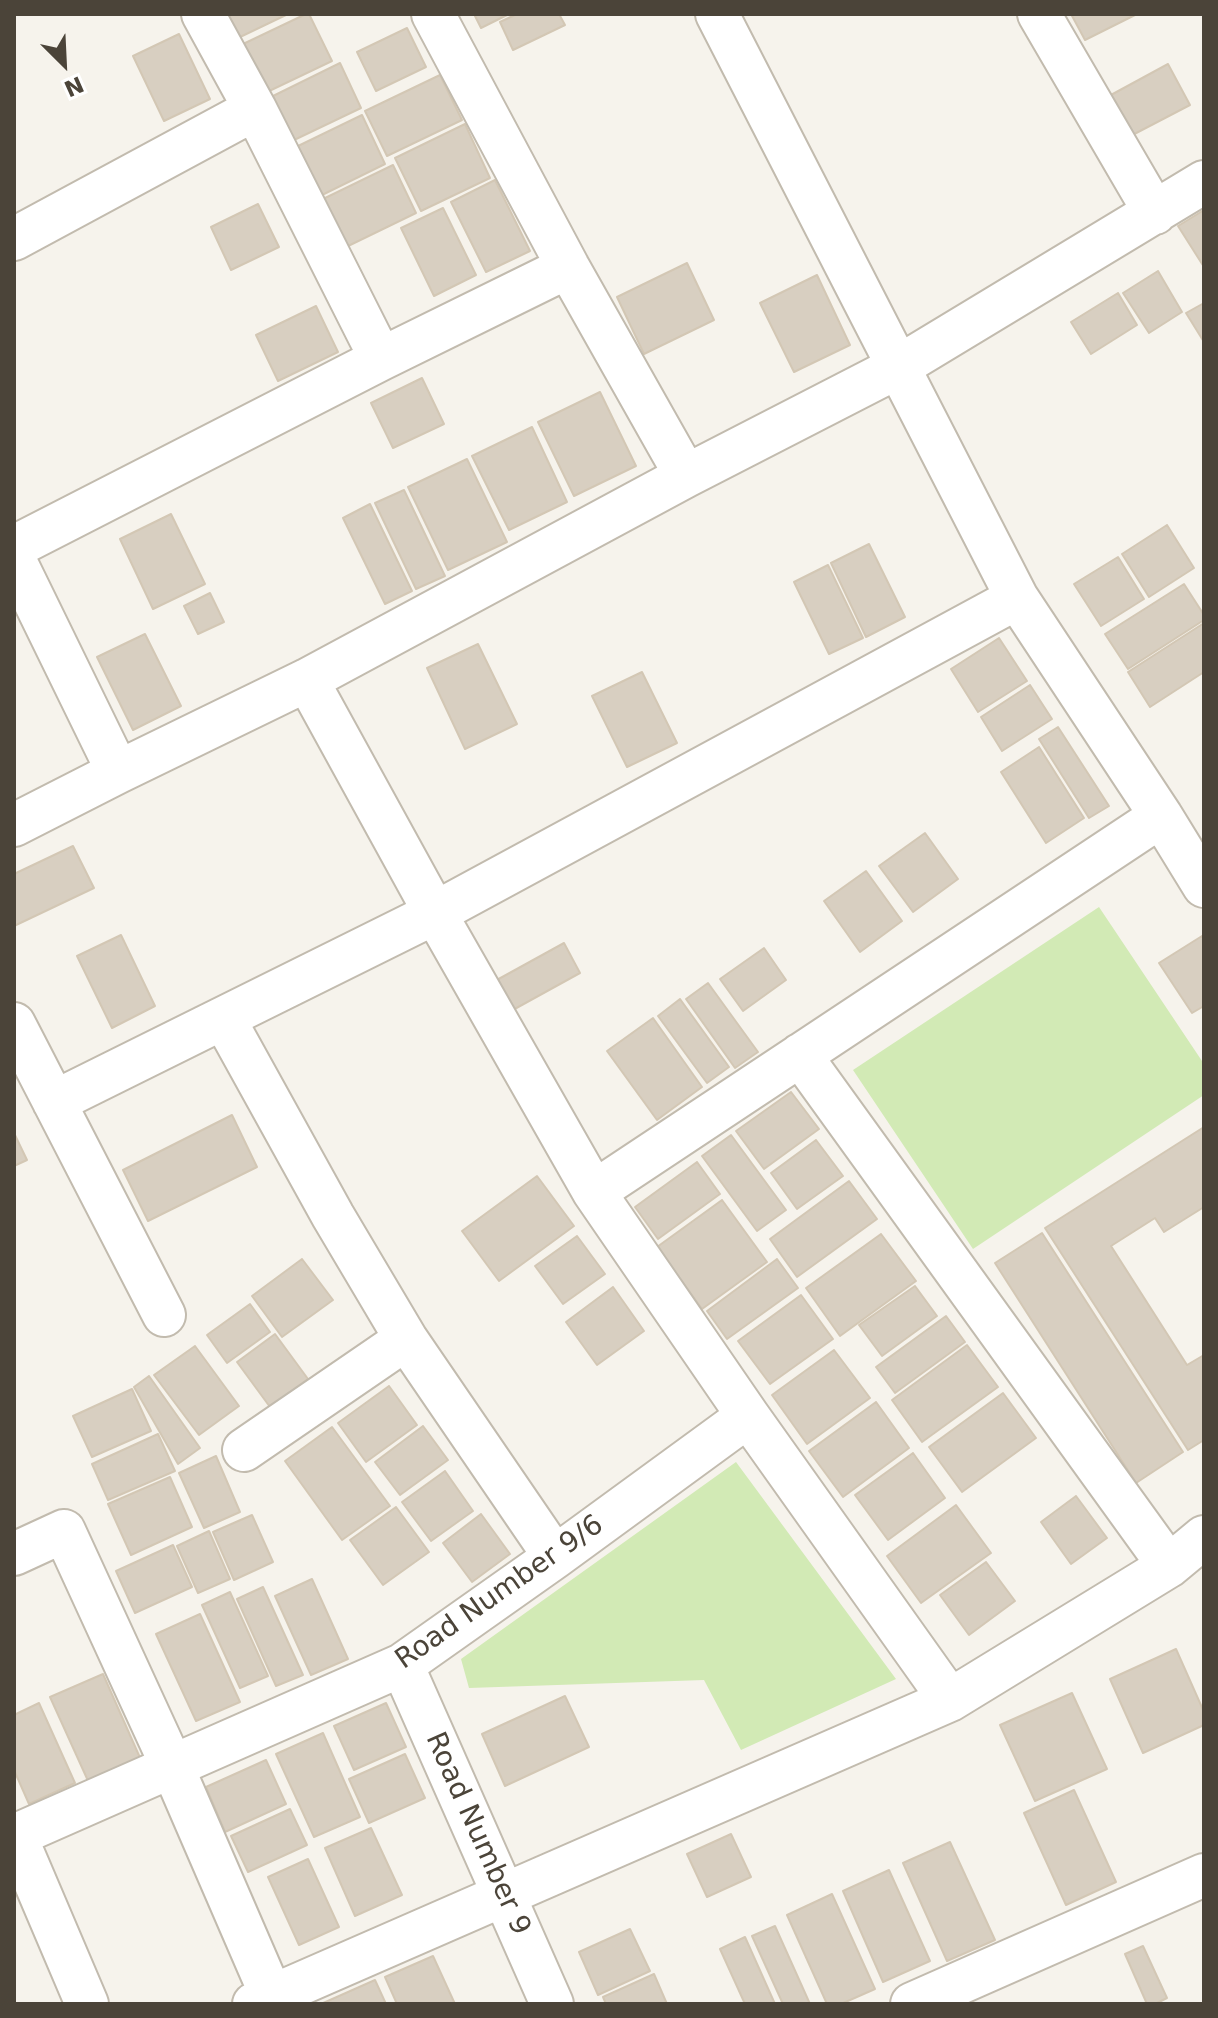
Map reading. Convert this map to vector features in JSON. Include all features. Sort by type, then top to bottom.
[{"type":"street","points":[[203,14],[255,109],[381,359]]},
{"type":"street","points":[[433,14],[568,267],[686,476]]},
{"type":"street","points":[[717,14],[1017,598],[1204,886]]},
{"type":"street","points":[[1039,14],[1155,213]]},
{"type":"street","points":[[14,239],[255,109]]},
{"type":"street","points":[[14,825],[307,680],[686,476],[898,367],[1204,182]]},
{"type":"street","points":[[14,547],[568,267]]},
{"type":"street","points":[[14,559],[118,772]]},
{"type":"street","points":[[54,1102],[435,913],[1017,598]]},
{"type":"street","points":[[307,680],[594,1192],[748,1416],[950,1700]]},
{"type":"street","points":[[594,1192],[1161,816]]},
{"type":"street","points":[[224,1019],[333,1216],[406,1339],[555,1557]]},
{"type":"street","points":[[14,1024],[164,1315]]},
{"type":"street","points":[[800,1055],[1169,1566]]},
{"type":"street","points":[[244,1450],[406,1339]]},
{"type":"street","name":"Road Number 9/6","points":[[14,1836],[402,1665],[748,1416]]},
{"type":"street","points":[[14,1554],[64,1531],[172,1766],[263,2000],[950,1700],[1169,1566],[1204,1537]]},
{"type":"street","name":"Road Number 9","points":[[402,1665],[552,2004]]},
{"type":"street","points":[[14,1836],[87,2004]]},
{"type":"street","points":[[912,2004],[1204,1875]]},
{"type":"green space","points":[[1099,907],[1204,1064],[1204,1095],[973,1249],[853,1070]]},
{"type":"green space","points":[[736,1462],[896,1679],[741,1750],[704,1680],[469,1688],[461,1659]]},
{"type":"building","points":[[226,14],[288,14],[238,38]]},
{"type":"building","points":[[309,14],[332,61],[265,93],[241,45]]},
{"type":"building","points":[[474,14],[509,14],[481,28]]},
{"type":"building","points":[[517,14],[559,14],[565,25],[513,50],[500,22]]},
{"type":"building","points":[[1071,14],[1137,14],[1085,40]]},
{"type":"building","points":[[407,28],[426,67],[376,91],[357,52]]},
{"type":"building","points":[[179,34],[210,99],[164,121],[133,56]]},
{"type":"building","points":[[340,63],[361,108],[292,141],[271,97]]},
{"type":"building","points":[[1168,64],[1190,105],[1119,142],[1098,102]]},
{"type":"building","points":[[440,75],[462,120],[387,156],[365,111]]},
{"type":"building","points":[[362,115],[385,164],[320,196],[296,147]]},
{"type":"building","points":[[465,124],[490,178],[421,211],[395,158]]},
{"type":"building","points":[[393,165],[416,213],[344,248],[321,200]]},
{"type":"building","points":[[495,180],[530,251],[486,272],[451,202]]},
{"type":"building","points":[[258,204],[279,247],[231,270],[211,227]]},
{"type":"building","points":[[443,208],[476,275],[434,296],[401,228]]},
{"type":"building","points":[[1204,210],[1204,267],[1178,226]]},
{"type":"building","points":[[687,263],[714,320],[644,354],[617,297]]},
{"type":"building","points":[[1158,271],[1182,312],[1149,333],[1123,293]]},
{"type":"building","points":[[817,275],[850,345],[794,372],[760,303]]},
{"type":"building","points":[[1118,293],[1137,325],[1091,354],[1071,322]]},
{"type":"building","points":[[1204,303],[1204,342],[1186,313]]},
{"type":"building","points":[[316,306],[338,352],[278,381],[256,335]]},
{"type":"building","points":[[422,378],[444,424],[393,448],[371,403]]},
{"type":"building","points":[[600,392],[636,466],[574,496],[538,422]]},
{"type":"building","points":[[532,427],[567,502],[509,530],[472,456]]},
{"type":"building","points":[[467,459],[507,542],[448,570],[408,487]]},
{"type":"building","points":[[404,490],[445,576],[416,589],[375,503]]},
{"type":"building","points":[[370,504],[412,591],[385,604],[343,518]]},
{"type":"building","points":[[171,514],[205,584],[153,609],[120,539]]},
{"type":"building","points":[[1167,525],[1194,568],[1149,597],[1122,554]]},
{"type":"building","points":[[869,544],[905,617],[866,637],[831,563]]},
{"type":"building","points":[[1118,557],[1144,599],[1101,626],[1074,584]]},
{"type":"building","points":[[828,565],[863,638],[829,654],[794,582]]},
{"type":"building","points":[[1184,584],[1204,615],[1204,620],[1128,669],[1105,634]]},
{"type":"building","points":[[210,593],[224,622],[198,634],[184,606]]},
{"type":"building","points":[[1204,623],[1204,672],[1150,707],[1128,672]]},
{"type":"building","points":[[145,634],[181,706],[133,730],[97,657]]},
{"type":"building","points":[[999,638],[1027,681],[978,712],[951,669]]},
{"type":"building","points":[[478,644],[517,724],[465,749],[427,668]]},
{"type":"building","points":[[642,672],[677,743],[627,767],[592,696]]},
{"type":"building","points":[[1030,685],[1052,719],[1002,751],[981,717]]},
{"type":"building","points":[[1058,727],[1109,806],[1089,818],[1039,739]]},
{"type":"building","points":[[1039,747],[1084,818],[1046,843],[1001,772]]},
{"type":"building","points":[[925,833],[958,879],[913,912],[879,866]]},
{"type":"building","points":[[73,846],[94,888],[14,926],[14,874]]},
{"type":"building","points":[[866,871],[902,921],[860,952],[824,901]]},
{"type":"building","points":[[121,935],[155,1006],[112,1028],[77,956]]},
{"type":"building","points":[[1202,936],[1204,1006],[1192,1013],[1159,963]]},
{"type":"building","points":[[564,943],[580,973],[511,1011],[495,981]]},
{"type":"building","points":[[764,948],[786,980],[743,1011],[720,979]]},
{"type":"building","points":[[708,983],[758,1052],[735,1068],[686,999]]},
{"type":"building","points":[[680,999],[729,1067],[707,1083],[658,1016]]},
{"type":"building","points":[[653,1018],[702,1087],[657,1120],[607,1051]]},
{"type":"building","points":[[791,1092],[819,1129],[764,1169],[736,1131]]},
{"type":"building","points":[[232,1115],[257,1167],[148,1221],[123,1170]]},
{"type":"building","points":[[1204,1127],[1204,1207],[1164,1232],[1155,1218],[1111,1246],[1187,1365],[1204,1355],[1204,1440],[1188,1450],[1045,1228]]},
{"type":"building","points":[[14,1133],[27,1160],[14,1166]]},
{"type":"building","points":[[731,1135],[786,1210],[757,1231],[702,1156]]},
{"type":"building","points":[[816,1140],[843,1176],[797,1209],[771,1173]]},
{"type":"building","points":[[697,1162],[720,1194],[658,1239],[635,1207]]},
{"type":"building","points":[[537,1176],[574,1226],[499,1281],[462,1231]]},
{"type":"building","points":[[849,1181],[877,1219],[797,1277],[770,1239]]},
{"type":"building","points":[[722,1200],[767,1262],[702,1309],[657,1247]]},
{"type":"building","points":[[1042,1233],[1183,1452],[1136,1483],[995,1263]]},
{"type":"building","points":[[881,1234],[916,1281],[840,1336],[806,1288]]},
{"type":"building","points":[[577,1236],[605,1274],[563,1304],[535,1266]]},
{"type":"building","points":[[302,1259],[333,1300],[282,1337],[252,1296]]},
{"type":"building","points":[[777,1259],[798,1288],[727,1339],[707,1311]]},
{"type":"building","points":[[915,1286],[937,1316],[882,1356],[859,1325]]},
{"type":"building","points":[[613,1287],[644,1331],[597,1365],[566,1322]]},
{"type":"building","points":[[801,1295],[833,1339],[770,1384],[738,1341]]},
{"type":"building","points":[[250,1304],[270,1332],[227,1363],[207,1335]]},
{"type":"building","points":[[946,1316],[965,1342],[895,1393],[876,1367]]},
{"type":"building","points":[[275,1334],[308,1379],[270,1407],[237,1362]]},
{"type":"building","points":[[967,1345],[998,1387],[922,1442],[892,1400]]},
{"type":"building","points":[[195,1346],[239,1406],[199,1435],[154,1375]]},
{"type":"building","points":[[834,1350],[870,1398],[807,1444],[772,1395]]},
{"type":"building","points":[[149,1376],[200,1448],[178,1464],[134,1387]]},
{"type":"building","points":[[389,1386],[417,1425],[366,1462],[338,1423]]},
{"type":"building","points":[[132,1389],[151,1431],[92,1457],[73,1416]]},
{"type":"building","points":[[1003,1393],[1036,1438],[962,1492],[929,1447]]},
{"type":"building","points":[[876,1402],[909,1448],[843,1497],[809,1451]]},
{"type":"building","points":[[423,1426],[448,1460],[400,1495],[375,1462]]},
{"type":"building","points":[[332,1427],[390,1506],[342,1540],[285,1461]]},
{"type":"building","points":[[158,1434],[175,1471],[108,1500],[92,1464]]},
{"type":"building","points":[[913,1453],[945,1498],[888,1540],[855,1495]]},
{"type":"building","points":[[216,1456],[240,1512],[204,1528],[179,1473]]},
{"type":"building","points":[[445,1471],[473,1511],[431,1541],[402,1502]]},
{"type":"building","points":[[170,1477],[192,1527],[131,1555],[108,1504]]},
{"type":"building","points":[[1076,1496],[1107,1538],[1071,1564],[1041,1522]]},
{"type":"building","points":[[956,1505],[991,1553],[921,1603],[887,1556]]},
{"type":"building","points":[[396,1507],[429,1552],[383,1585],[350,1540]]},
{"type":"building","points":[[481,1514],[510,1554],[472,1582],[443,1543]]},
{"type":"building","points":[[252,1515],[273,1562],[234,1580],[213,1532]]},
{"type":"building","points":[[209,1531],[230,1579],[198,1593],[177,1546]]},
{"type":"building","points":[[173,1545],[192,1587],[135,1613],[116,1571]]},
{"type":"building","points":[[986,1562],[1015,1601],[969,1635],[940,1595]]},
{"type":"building","points":[[312,1579],[348,1659],[311,1675],[275,1596]]},
{"type":"building","points":[[263,1587],[303,1675],[276,1686],[237,1599]]},
{"type":"building","points":[[230,1592],[268,1676],[240,1688],[202,1605]]},
{"type":"building","points":[[200,1614],[240,1702],[196,1721],[156,1634]]},
{"type":"building","points":[[1176,1649],[1204,1712],[1204,1725],[1143,1753],[1110,1679]]},
{"type":"building","points":[[103,1674],[141,1760],[89,1783],[50,1697]]},
{"type":"building","points":[[1072,1693],[1107,1769],[1035,1801],[1000,1725]]},
{"type":"building","points":[[565,1696],[589,1747],[505,1786],[482,1734]]},
{"type":"building","points":[[39,1703],[75,1783],[29,1804],[14,1770],[14,1715]]},
{"type":"building","points":[[386,1703],[406,1747],[354,1770],[334,1726]]},
{"type":"building","points":[[323,1733],[360,1817],[314,1837],[276,1754]]},
{"type":"building","points":[[405,1754],[425,1798],[369,1823],[349,1779]]},
{"type":"building","points":[[266,1760],[286,1804],[225,1832],[206,1787]]},
{"type":"building","points":[[1074,1790],[1116,1882],[1066,1905],[1024,1813]]},
{"type":"building","points":[[290,1809],[307,1845],[248,1872],[231,1836]]},
{"type":"building","points":[[371,1828],[402,1895],[355,1916],[325,1848]]},
{"type":"building","points":[[731,1834],[751,1877],[707,1897],[687,1854]]},
{"type":"building","points":[[950,1842],[995,1940],[947,1961],[903,1863]]},
{"type":"building","points":[[308,1859],[339,1927],[299,1945],[268,1877]]},
{"type":"building","points":[[889,1870],[930,1961],[883,1982],[843,1891]]},
{"type":"building","points":[[832,1894],[875,1989],[841,2004],[827,2004],[787,1915]]},
{"type":"building","points":[[775,1926],[810,2004],[783,2004],[752,1936]]},
{"type":"building","points":[[630,1929],[650,1971],[598,1995],[579,1952]]},
{"type":"building","points":[[745,1937],[775,2004],[745,2004],[720,1949]]},
{"type":"building","points":[[1143,1946],[1167,1998],[1155,2004],[1147,2004],[1125,1954]]},
{"type":"building","points":[[433,1956],[455,2004],[397,2004],[385,1977]]},
{"type":"building","points":[[654,1974],[667,2004],[606,2004],[603,1997]]},
{"type":"building","points":[[375,1980],[386,2004],[321,2004]]}]
